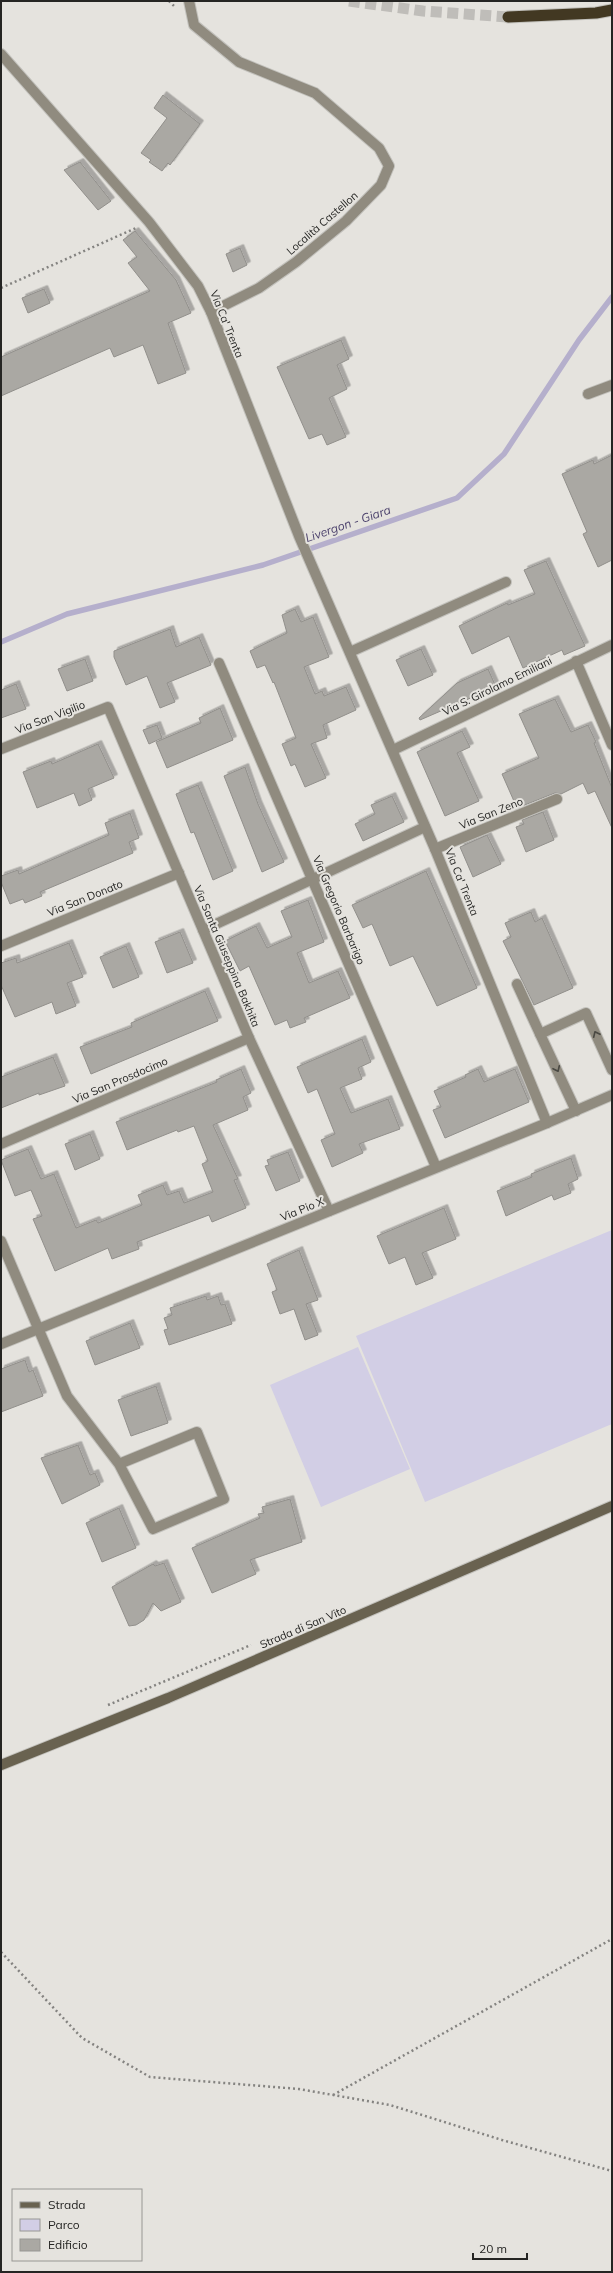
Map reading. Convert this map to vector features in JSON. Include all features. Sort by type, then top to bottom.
[{"type":"highway","points":[[508,17],[596,13],[612,10]]},
{"type":"main road","name":"Strada di San Vito","points":[[1,1765],[168,1698],[612,1506]]},
{"type":"street","name":"Località Castellon","points":[[189,1],[194,25],[239,62],[315,92],[379,148],[389,166],[381,185],[346,221],[296,262],[259,288],[211,312]]},
{"type":"street","name":"Via Ca' Trenta","points":[[1,54],[149,222],[198,286],[211,312],[299,536],[435,848],[547,1123]]},
{"type":"street","points":[[588,394],[612,385]]},
{"type":"street","points":[[350,652],[506,582]]},
{"type":"street","name":"Via S. Girolamo Emiliani","points":[[393,750],[612,645]]},
{"type":"street","points":[[576,661],[612,745]]},
{"type":"street","name":"Via Gregorio Barbarigo","points":[[219,663],[313,878],[436,1167]]},
{"type":"street","name":"Via San Vigilio","points":[[1,749],[108,707]]},
{"type":"street","name":"Via Santa Giuseppina Bakhita","points":[[108,707],[249,1038],[329,1211]]},
{"type":"street","name":"Via San Zeno","points":[[435,848],[556,800]]},
{"type":"street","points":[[203,930],[425,826]]},
{"type":"street","name":"Via San Donato","points":[[1,946],[178,873]]},
{"type":"street","points":[[517,984],[576,1111]]},
{"type":"street","points":[[540,1034],[586,1013],[612,1070]]},
{"type":"street","name":"Via San Prosdocimo","points":[[1,1144],[249,1038]]},
{"type":"street","name":"Via Pio X","points":[[1,1344],[547,1123],[612,1095]]},
{"type":"street","points":[[1,1241],[37,1330],[67,1396],[119,1464],[153,1529],[224,1499],[198,1432],[119,1464]]},
{"type":"path","points":[[1,288],[149,222]]},
{"type":"path","points":[[133,1694],[256,1643]]},
{"type":"path","points":[[333,2095],[612,1939]]},
{"type":"path","points":[[1,1952],[82,2038],[150,2078],[299,2089],[390,2105],[502,2140],[612,2171]]},
{"type":"green space","points":[[612,1230],[612,1424],[425,1502],[356,1336]]},
{"type":"green space","points":[[358,1347],[410,1469],[321,1507],[270,1385]]},
{"type":"building","points":[[163,95],[200,124],[170,165],[168,163],[162,171],[149,162],[151,160],[141,153],[167,118],[154,108]]},
{"type":"building","points":[[80,162],[111,201],[98,210],[64,170]]},
{"type":"building","points":[[135,231],[176,280],[191,313],[168,323],[186,373],[158,384],[143,345],[114,357],[110,348],[1,396],[1,357],[150,291],[128,263],[137,257],[123,240]]},
{"type":"building","points":[[240,248],[247,265],[233,272],[226,254]]},
{"type":"building","points":[[44,289],[50,303],[28,313],[22,298]]},
{"type":"building","points":[[341,340],[349,359],[337,365],[347,389],[329,398],[346,437],[327,445],[322,434],[309,439],[277,367]]},
{"type":"building","points":[[612,455],[612,560],[598,567],[583,534],[587,532],[562,474],[593,460],[594,464]]},
{"type":"building","points":[[546,561],[585,646],[564,655],[562,650],[523,668],[509,636],[472,654],[459,626],[507,603],[508,605],[535,594],[524,570]]},
{"type":"building","points":[[295,609],[301,622],[313,617],[329,657],[304,667],[315,694],[322,691],[324,696],[346,687],[356,710],[323,725],[327,738],[311,744],[326,778],[305,787],[295,764],[291,766],[282,744],[296,738],[274,682],[273,683],[265,665],[257,668],[250,651],[287,633],[282,615]]},
{"type":"building","points":[[170,629],[176,647],[199,637],[211,665],[167,683],[175,702],[160,708],[147,676],[126,685],[114,657],[114,651]]},
{"type":"building","points":[[421,649],[433,675],[408,686],[396,660]]},
{"type":"building","points":[[85,659],[93,681],[67,691],[58,669]]},
{"type":"building","points":[[488,669],[496,687],[420,720],[419,718],[457,683]]},
{"type":"building","points":[[16,684],[26,709],[1,718],[1,690]]},
{"type":"building","points":[[555,699],[571,732],[588,725],[596,742],[594,743],[612,788],[612,828],[595,791],[588,794],[583,783],[561,794],[555,793],[517,808],[502,774],[539,758],[519,714]]},
{"type":"building","points":[[220,708],[233,740],[167,768],[156,742],[201,723],[199,718]]},
{"type":"building","points":[[157,725],[162,738],[149,744],[143,730]]},
{"type":"building","points":[[462,731],[470,747],[457,753],[479,801],[445,816],[417,752]]},
{"type":"building","points":[[98,744],[114,778],[88,789],[92,800],[79,806],[74,793],[37,808],[23,772],[51,761],[52,764]]},
{"type":"building","points":[[245,767],[258,804],[284,862],[262,872],[224,776]]},
{"type":"building","points":[[198,785],[233,871],[213,880],[194,832],[191,833],[176,794]]},
{"type":"building","points":[[392,796],[404,822],[363,841],[355,824],[375,814],[371,805]]},
{"type":"building","points":[[543,812],[554,840],[526,852],[516,827],[524,824],[522,820]]},
{"type":"building","points":[[130,813],[139,838],[129,842],[133,853],[40,892],[42,896],[25,903],[23,899],[10,904],[1,882],[1,876],[18,870],[19,874],[109,835],[105,823]]},
{"type":"building","points":[[487,835],[501,864],[473,877],[460,847]]},
{"type":"building","points":[[426,871],[477,988],[437,1006],[413,956],[390,966],[372,924],[363,928],[352,905]]},
{"type":"building","points":[[308,900],[324,942],[297,953],[309,983],[338,971],[350,998],[304,1018],[306,1022],[290,1028],[287,1020],[275,1025],[249,966],[240,971],[225,941],[256,926],[267,948],[292,937],[281,911]]},
{"type":"building","points":[[531,912],[535,922],[542,918],[573,988],[534,1005],[503,941],[511,937],[505,923]]},
{"type":"building","points":[[180,932],[193,963],[167,973],[155,942]]},
{"type":"building","points":[[69,943],[83,977],[67,983],[76,1006],[56,1014],[52,1002],[15,1017],[1,985],[1,963],[16,958],[17,963]]},
{"type":"building","points":[[126,946],[139,977],[113,988],[100,957]]},
{"type":"building","points":[[205,991],[218,1021],[91,1074],[80,1047],[132,1027],[131,1023]]},
{"type":"building","points":[[362,1039],[371,1062],[358,1068],[362,1079],[340,1088],[351,1113],[388,1099],[400,1129],[359,1144],[363,1153],[332,1167],[321,1140],[335,1134],[317,1089],[308,1093],[297,1067]]},
{"type":"building","points":[[53,1057],[65,1086],[39,1095],[39,1093],[1,1108],[1,1077]]},
{"type":"building","points":[[241,1069],[251,1093],[243,1097],[248,1110],[213,1125],[238,1179],[234,1180],[246,1208],[212,1222],[209,1215],[137,1242],[139,1249],[112,1259],[108,1248],[55,1271],[33,1219],[42,1216],[31,1190],[15,1196],[1,1160],[28,1149],[41,1179],[54,1174],[76,1228],[96,1220],[98,1223],[142,1205],[138,1195],[163,1185],[167,1195],[179,1191],[184,1203],[213,1192],[202,1164],[208,1161],[194,1126],[178,1132],[177,1130],[127,1150],[116,1122],[217,1082],[216,1080]]},
{"type":"building","points":[[478,1069],[484,1082],[515,1069],[529,1102],[445,1138],[433,1110],[441,1107],[434,1091],[466,1077],[465,1075]]},
{"type":"building","points":[[90,1134],[100,1159],[75,1170],[65,1144]]},
{"type":"building","points":[[288,1152],[300,1181],[276,1191],[265,1166],[269,1165],[267,1160]]},
{"type":"building","points":[[571,1158],[578,1179],[568,1184],[571,1193],[554,1200],[552,1195],[506,1216],[497,1191],[532,1177],[531,1174]]},
{"type":"building","points":[[444,1208],[456,1239],[422,1253],[433,1278],[416,1285],[405,1257],[389,1264],[377,1236]]},
{"type":"building","points":[[299,1250],[318,1300],[306,1304],[318,1335],[305,1340],[294,1309],[280,1314],[272,1292],[277,1290],[267,1264]]},
{"type":"building","points":[[206,1296],[207,1300],[218,1296],[221,1305],[225,1304],[232,1324],[169,1345],[164,1330],[168,1329],[164,1318],[172,1315],[170,1308]]},
{"type":"building","points":[[130,1323],[140,1348],[95,1365],[86,1341]]},
{"type":"building","points":[[25,1360],[29,1372],[33,1370],[43,1396],[1,1412],[1,1369]]},
{"type":"building","points":[[156,1386],[168,1423],[131,1436],[118,1400]]},
{"type":"building","points":[[78,1445],[90,1475],[95,1473],[100,1485],[62,1504],[41,1458]]},
{"type":"building","points":[[290,1499],[302,1542],[250,1560],[256,1574],[212,1593],[192,1548],[260,1518],[258,1514],[264,1513],[262,1507]]},
{"type":"building","points":[[119,1508],[136,1548],[102,1562],[86,1523]]},
{"type":"building","points":[[164,1563],[181,1602],[161,1611],[153,1603],[144,1620],[136,1625],[129,1626],[112,1587],[153,1564],[155,1566]]},
{"type":"waterway","name":"Livergon - Giara","points":[[1,642],[67,614],[263,565],[457,498],[504,454],[579,340],[612,297]]},
{"type":"tunnel","points":[[349,1],[423,11],[508,17]]}]
